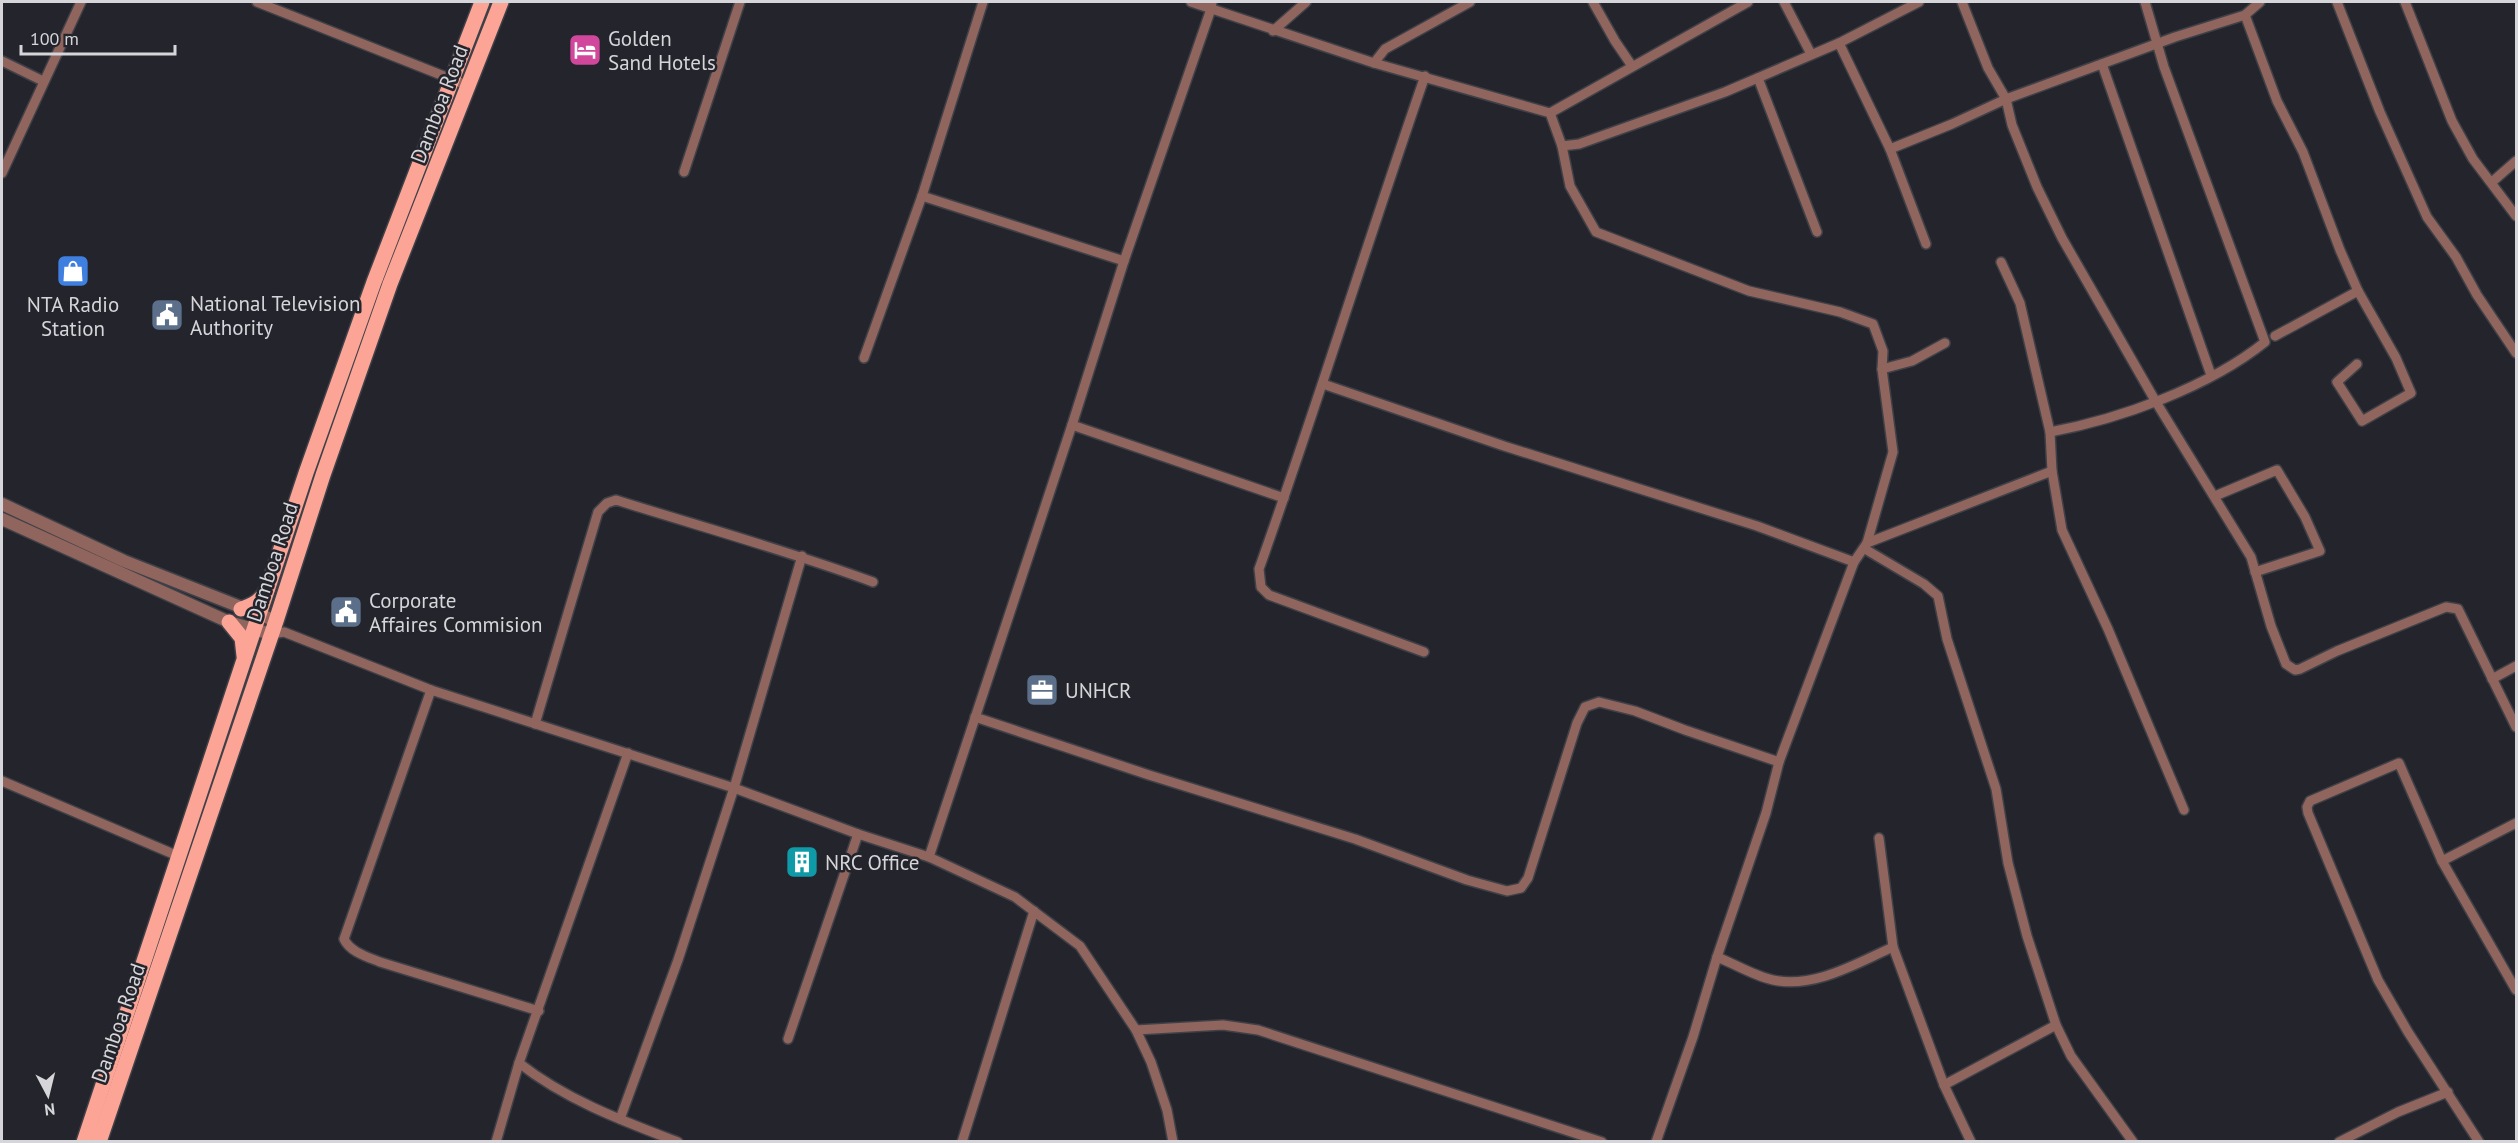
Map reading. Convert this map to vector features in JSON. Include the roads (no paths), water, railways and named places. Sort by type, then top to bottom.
[{"type":"main road","name":"Damboa Road","points":[[84,1142],[178,856],[272,582],[306,473],[370,293],[482,2]]},
{"type":"main road","name":"Damboa Road","points":[[99,1142],[277,629],[323,475],[390,284],[501,2]]},
{"type":"main road","points":[[241,609],[262,598],[272,582]]},
{"type":"main road","points":[[229,622],[242,638],[244,660]]},
{"type":"street","points":[[2,173],[81,2]]},
{"type":"street","points":[[257,2],[469,86]]},
{"type":"street","points":[[684,172],[740,2]]},
{"type":"street","points":[[864,358],[922,196],[983,2]]},
{"type":"street","points":[[1191,2],[1211,5],[1273,31],[1374,63],[1550,113],[1749,2]]},
{"type":"street","points":[[1273,31],[1306,2]]},
{"type":"street","points":[[1374,63],[1385,49],[1470,2]]},
{"type":"street","points":[[1593,2],[1615,42],[1632,66]]},
{"type":"street","points":[[1784,2],[1811,54]]},
{"type":"street","points":[[1562,146],[1579,144],[1725,92],[1839,43],[1919,2]]},
{"type":"street","points":[[1962,2],[1988,68],[2006,99],[2012,125],[2033,177],[2062,238],[2156,402],[2251,557],[2271,626],[2286,664],[2295,670],[2446,607],[2458,609],[2517,727]]},
{"type":"street","points":[[2049,432],[2156,402],[2248,356],[2265,342],[2145,2]]},
{"type":"street","points":[[1890,149],[2006,99],[2245,15],[2260,2]]},
{"type":"street","points":[[2337,2],[2380,112],[2427,217],[2456,256],[2477,295],[2517,353]]},
{"type":"street","points":[[2405,2],[2452,121],[2473,159],[2492,182],[2506,205],[2517,216]]},
{"type":"street","points":[[929,856],[1124,261],[1211,5]]},
{"type":"street","points":[[2245,15],[2277,101],[2303,152],[2358,291],[2396,358],[2411,393],[2362,421],[2337,382],[2357,364]]},
{"type":"street","points":[[1839,43],[1890,149],[1926,244]]},
{"type":"street","points":[[2,61],[43,81]]},
{"type":"street","points":[[2102,64],[2211,375]]},
{"type":"street","points":[[1424,652],[1269,595],[1261,587],[1258,569],[1323,384],[1370,235],[1425,76]]},
{"type":"street","points":[[1758,78],[1817,232]]},
{"type":"street","points":[[1550,113],[1562,146],[1570,186],[1596,232],[1749,291],[1840,312],[1873,324],[1883,351],[1882,369],[1893,452],[1866,546],[1854,562],[1779,762],[1766,813],[1656,1142]]},
{"type":"street","points":[[2492,182],[2517,161]]},
{"type":"street","points":[[922,196],[1124,261]]},
{"type":"street","points":[[2001,262],[2020,303],[2049,432],[2052,471],[2062,530],[2108,629],[2184,810]]},
{"type":"street","points":[[2275,336],[2358,291]]},
{"type":"street","points":[[1882,369],[1912,361],[1945,344]]},
{"type":"street","points":[[1323,384],[1504,446],[1757,526],[1854,562]]},
{"type":"street","points":[[1072,425],[1284,498]]},
{"type":"street","points":[[1866,546],[2052,471]]},
{"type":"street","points":[[2215,496],[2277,471],[2305,517],[2320,551],[2255,572]]},
{"type":"street","points":[[535,724],[598,512],[607,503],[616,500],[802,556],[873,582]]},
{"type":"street","points":[[2,504],[124,561],[241,609],[258,623]]},
{"type":"street","points":[[2,519],[229,622],[258,623],[277,629],[431,690],[734,788],[858,834],[929,856],[1015,897],[1080,946],[1136,1030],[1151,1062],[1175,1141]]},
{"type":"street","points":[[1866,546],[1924,584],[1938,597],[1947,639],[1996,789],[2008,863],[2027,936],[2056,1025],[2071,1056],[2133,1142]]},
{"type":"street","points":[[620,1119],[678,960],[734,788],[802,556]]},
{"type":"street","points":[[2492,679],[2517,666]]},
{"type":"street","points":[[431,690],[344,939],[347,945],[357,952],[380,962],[539,1011]]},
{"type":"street","points":[[975,717],[1149,775],[1355,839],[1467,880],[1507,891],[1521,888],[1528,878],[1573,733],[1585,707],[1599,702],[1635,711],[1779,762]]},
{"type":"street","points":[[496,1142],[519,1063],[628,753]]},
{"type":"street","points":[[2479,1142],[2408,1032],[2378,980],[2307,807],[2310,801],[2400,763],[2442,861],[2517,990]]},
{"type":"street","points":[[2,781],[178,856]]},
{"type":"street","points":[[2442,861],[2517,823]]},
{"type":"street","points":[[788,1039],[858,834]]},
{"type":"street","points":[[1879,838],[1893,947],[1944,1085],[1971,1142]]},
{"type":"street","points":[[962,1142],[1034,911]]},
{"type":"street","points":[[1717,957],[1773,980],[1800,982],[1835,973],[1893,947]]},
{"type":"street","points":[[1136,1030],[1223,1025],[1258,1030],[1602,1142]]},
{"type":"street","points":[[1944,1085],[2056,1025]]},
{"type":"street","points":[[519,1063],[542,1081],[620,1119],[678,1142]]},
{"type":"street","points":[[2339,1142],[2398,1112],[2448,1092]]},
{"type":"place","name":"Golden Sand Hotels","points":[[585,50]]},
{"type":"place","name":"NTA Radio Station","points":[[73,271]]},
{"type":"place","name":"National Television Authority","points":[[167,315]]},
{"type":"place","name":"Corporate Affaires Commision","points":[[346,612]]},
{"type":"place","name":"UNHCR","points":[[1042,690]]},
{"type":"place","name":"NRC Office","points":[[802,862]]}]
